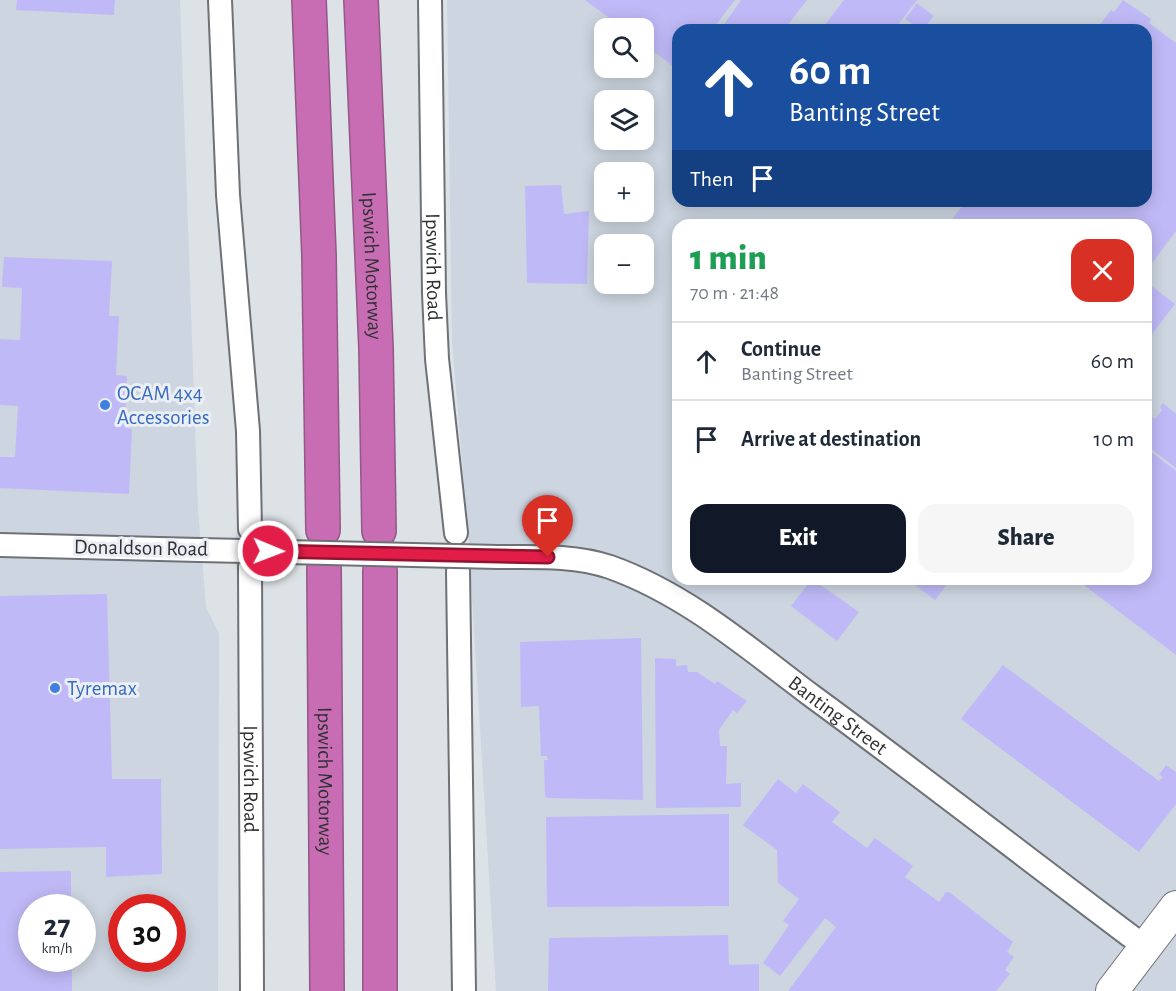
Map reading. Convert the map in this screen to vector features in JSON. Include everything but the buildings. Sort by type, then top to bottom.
[{"type":"highway","points":[[309,0],[319,256],[323,530]]},
{"type":"highway","name":"Ipswich Motorway","points":[[361,0],[376,348],[379,531]]},
{"type":"highway","name":"Ipswich Motorway","points":[[324,568],[327,991]]},
{"type":"highway","points":[[380,570],[380,991]]},
{"type":"main road","points":[[1112,991],[1176,907]]},
{"type":"street","points":[[220,0],[226,173],[248,419],[250,529]]},
{"type":"street","name":"Ipswich Road","points":[[429,0],[437,359],[456,533]]},
{"type":"street","name":"Donaldson Road","points":[[0,545],[498,557]]},
{"type":"street","name":"Banting Street","points":[[498,557],[579,560],[608,566],[667,592],[693,608],[828,708],[1145,947]]},
{"type":"street","name":"Ipswich Road","points":[[250,567],[252,991]]},
{"type":"street","points":[[458,571],[464,991]]},
{"type":"shaded area","points":[[0,0],[180,0],[198,509],[206,607],[219,634],[218,991],[0,991]]},
{"type":"shaded area","points":[[447,0],[1176,0],[1176,991],[496,991],[468,531],[452,341]]},
{"type":"place","name":"OCAM 4x4 Accessories","points":[[105,405]]},
{"type":"place","name":"Tyremax","points":[[55,688]]},
{"type":"route","points":[[268,551],[548,557]]}]
